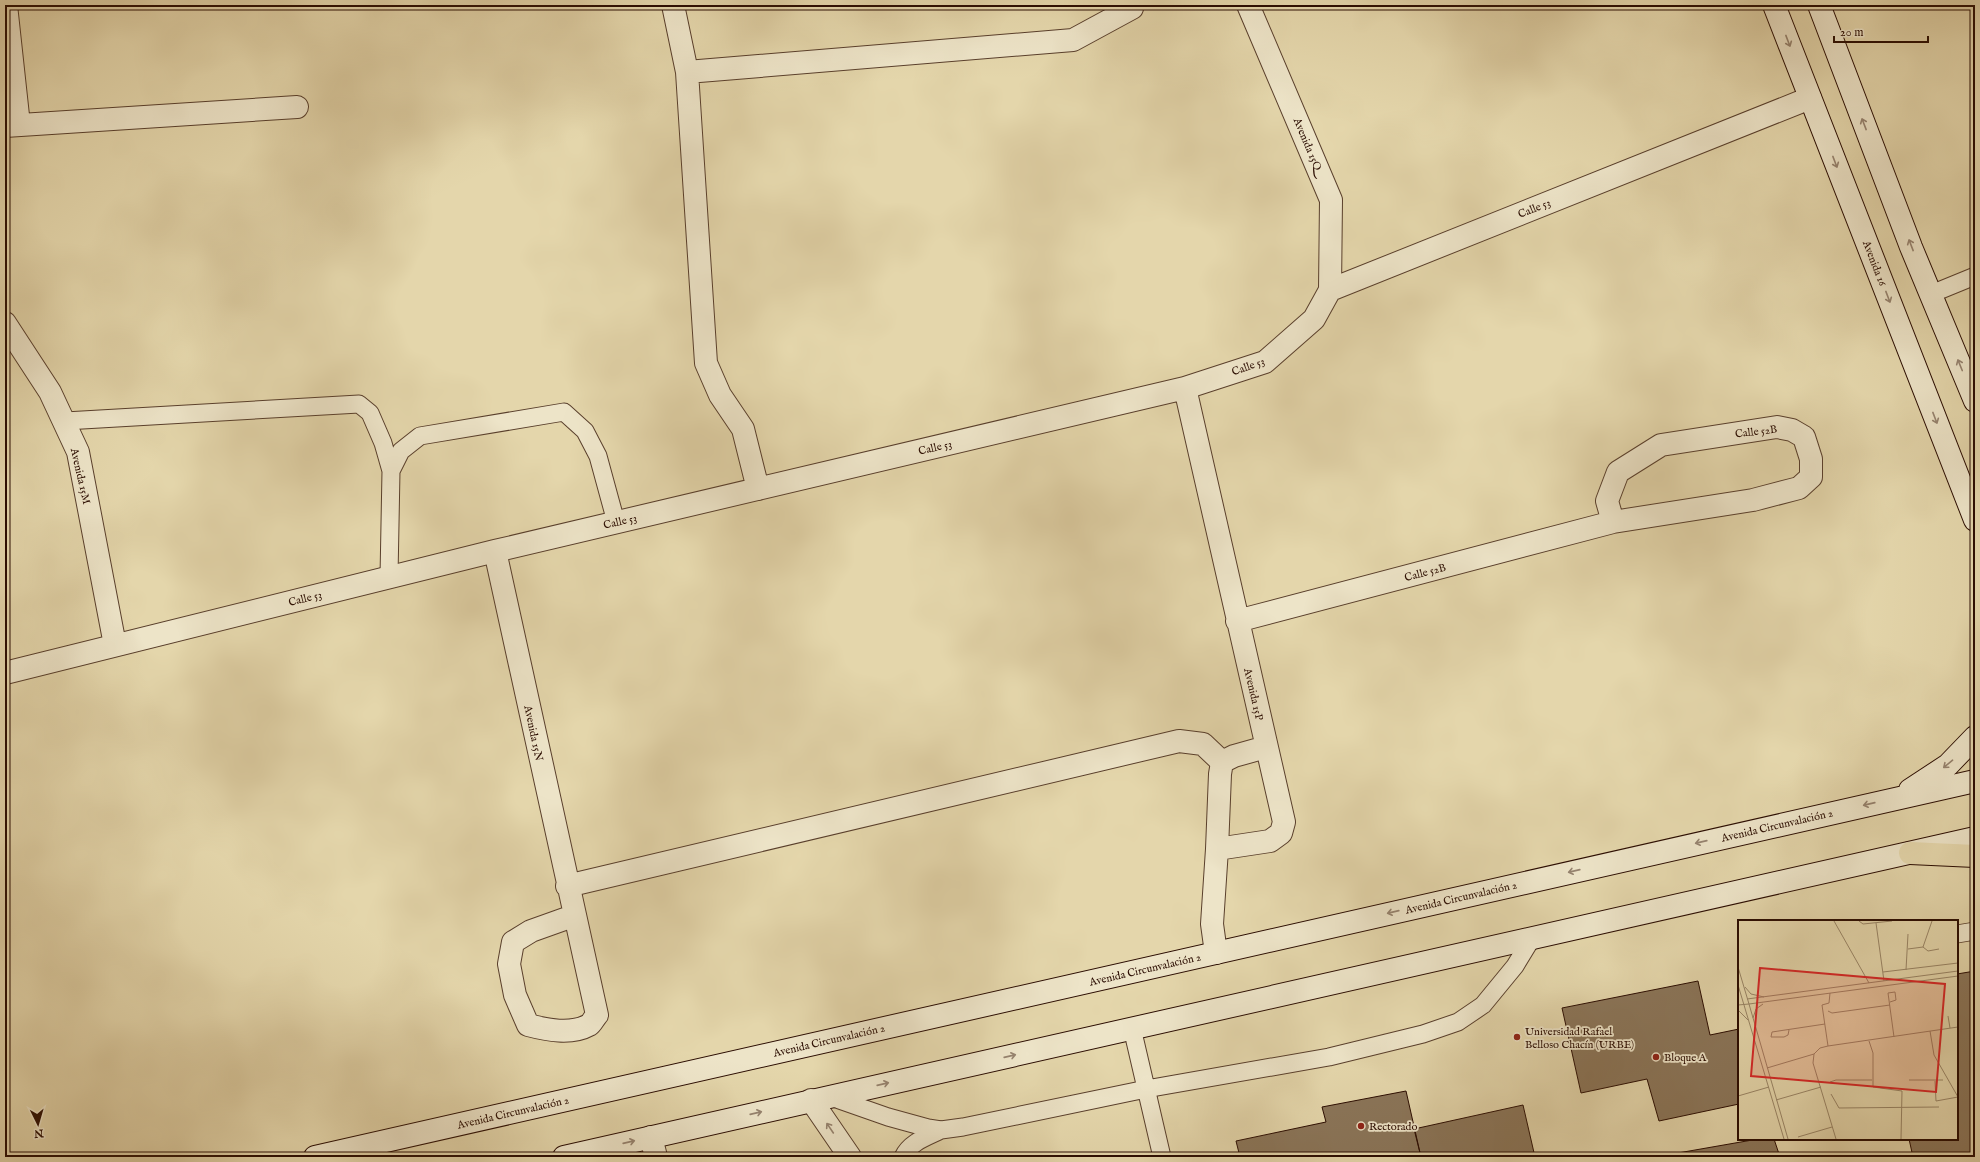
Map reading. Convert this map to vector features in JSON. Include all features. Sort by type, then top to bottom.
[{"type":"highway","points":[[1910,853],[1975,856]]},
{"type":"street","points":[[6,5],[12,125],[297,107]]},
{"type":"street","points":[[673,5],[687,72],[706,362],[720,395],[743,430],[758,488]]},
{"type":"street","name":"Avenida 15Q","points":[[1248,5],[1332,200],[1330,290]]},
{"type":"street","name":"Avenida 16","points":[[1774,5],[1975,520]]},
{"type":"street","points":[[1819,5],[1931,294],[1973,391]]},
{"type":"street","points":[[687,72],[1073,40],[1132,8]]},
{"type":"street","name":"Calle 53","points":[[5,673],[495,551],[1185,388],[1265,362],[1314,319],[1330,290],[1810,98]]},
{"type":"street","name":"Avenida 15M","points":[[5,324],[50,392],[65,421],[78,452],[115,645]]},
{"type":"street","name":"Avenida 15P","points":[[1185,388],[1284,822],[1281,833],[1270,841],[1217,849]]},
{"type":"street","name":"Calle 52B","points":[[1237,621],[1613,522],[1753,500],[1799,488],[1811,477],[1810,459],[1804,436],[1792,430],[1777,427],[1661,445],[1618,472],[1607,501],[1613,522]]},
{"type":"street","name":"Avenida 15N","points":[[495,551],[567,886],[574,916],[597,1015],[590,1024],[577,1029],[548,1030],[528,1025],[515,995],[509,964],[513,942],[531,931],[574,916]]},
{"type":"street","points":[[1897,798],[1948,765],[1975,737]]},
{"type":"street","points":[[567,886],[1179,741],[1203,744],[1222,762]]},
{"type":"street","points":[[1222,762],[1234,756],[1266,747]]},
{"type":"street","points":[[1216,953],[1212,924],[1220,774],[1222,762]]},
{"type":"street","name":"Avenida Circunvalación 2","points":[[315,1157],[1975,780]]},
{"type":"street","points":[[564,1157],[654,1147],[819,1098],[1975,838]]},
{"type":"street","points":[[819,1098],[850,1157]]},
{"type":"lane","points":[[1931,294],[1975,276]]},
{"type":"lane","points":[[65,421],[359,404],[370,413],[383,443],[391,471],[389,577]]},
{"type":"lane","points":[[391,471],[401,451],[420,436],[564,412],[585,431],[598,456],[616,522]]},
{"type":"lane","points":[[1958,934],[1975,931]]},
{"type":"lane","points":[[903,1157],[907,1150],[920,1140],[940,1130],[963,1127],[1146,1089],[1329,1057],[1423,1034],[1458,1022],[1483,1005],[1515,966],[1532,938]]},
{"type":"lane","points":[[1132,1028],[1162,1157]]},
{"type":"lane","points":[[819,1098],[901,1121],[940,1130]]},
{"type":"building","points":[[1975,971],[1975,1157],[1913,1157],[1909,1140],[1958,1140],[1958,974]]},
{"type":"building","name":"Bloque A","points":[[1698,981],[1710,1035],[1738,1029],[1738,1104],[1659,1121],[1647,1079],[1581,1093],[1562,1008]]},
{"type":"building","name":"Rectorado","points":[[1406,1091],[1421,1157],[1240,1157],[1236,1141],[1326,1122],[1322,1107]]},
{"type":"building","points":[[1523,1105],[1535,1157],[1421,1157],[1414,1129]]},
{"type":"building","points":[[1752,1140],[1774,1140],[1780,1157],[1655,1157]]},
{"type":"place","name":"Universidad Rafael Belloso Chacín (URBE)","points":[[1517,1037]]},
{"type":"place","name":"Bloque A","points":[[1656,1057]]},
{"type":"place","name":"Rectorado","points":[[1361,1126]]}]
